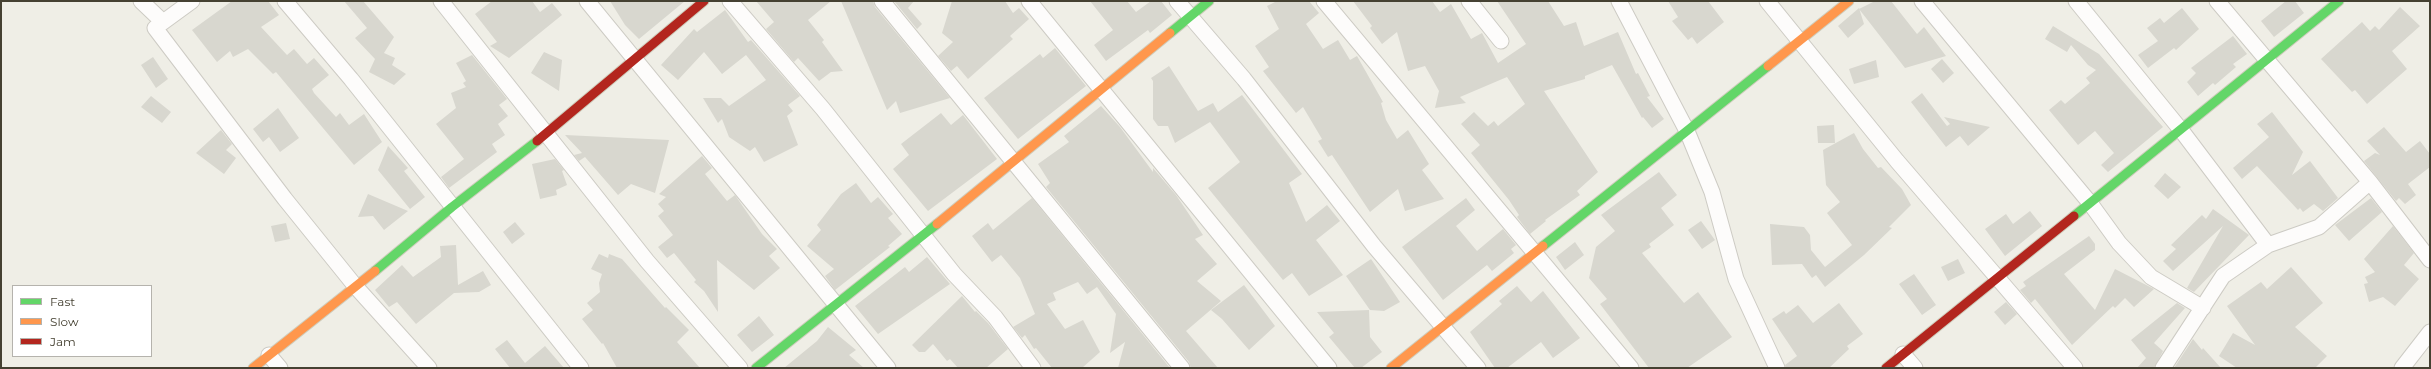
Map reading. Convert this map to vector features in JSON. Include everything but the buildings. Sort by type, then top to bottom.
[{"type":"street","points":[[141,1],[163,22]]},
{"type":"street","points":[[192,1],[155,28],[280,194],[356,286],[429,368]]},
{"type":"street","points":[[285,1],[351,79],[581,368]]},
{"type":"street","points":[[441,1],[548,133],[647,261],[740,368]]},
{"type":"street","points":[[587,1],[888,368]]},
{"type":"street","points":[[253,368],[452,207],[548,133],[634,58],[704,1]]},
{"type":"street","points":[[730,1],[823,109],[954,274],[995,317],[1033,368]]},
{"type":"street","points":[[882,1],[1182,368]]},
{"type":"street","points":[[1029,1],[1330,368]]},
{"type":"street","points":[[1177,1],[1244,79],[1374,246],[1478,368]]},
{"type":"street","points":[[756,368],[884,268],[923,234],[1209,1]]},
{"type":"street","points":[[1324,1],[1631,368]]},
{"type":"street","points":[[1469,1],[1501,41]]},
{"type":"street","points":[[1619,1],[1687,131],[1712,192],[1736,279],[1776,368]]},
{"type":"street","points":[[1767,1],[1898,161],[2075,368]]},
{"type":"street","points":[[1392,368],[1849,1]]},
{"type":"street","points":[[1922,1],[2090,203],[2120,243],[2151,277],[2203,308]]},
{"type":"street","points":[[2076,1],[2181,130],[2268,245]]},
{"type":"street","points":[[2217,1],[2370,182],[2430,260]]},
{"type":"street","points":[[1886,368],[2340,1]]},
{"type":"street","points":[[2163,368],[2223,276],[2268,245],[2318,227],[2370,182]]},
{"type":"street","points":[[2402,368],[2430,332]]},
{"type":"street","points":[[1903,354],[1915,368]]},
{"type":"street","points":[[269,355],[280,368]]},
{"type":"traffic: fast","points":[[1170,33],[1209,1]]},
{"type":"traffic: fast","points":[[2074,216],[2339,1]]},
{"type":"traffic: fast","points":[[1543,246],[1768,66]]},
{"type":"traffic: fast","points":[[375,271],[452,207],[537,141]]},
{"type":"traffic: fast","points":[[756,368],[937,224]]},
{"type":"traffic: slow","points":[[1768,66],[1849,1]]},
{"type":"traffic: slow","points":[[937,224],[1170,33]]},
{"type":"traffic: slow","points":[[1391,368],[1543,246]]},
{"type":"traffic: slow","points":[[253,368],[375,271]]},
{"type":"traffic: jam","points":[[537,141],[704,1]]},
{"type":"traffic: jam","points":[[1886,368],[2074,216]]}]
